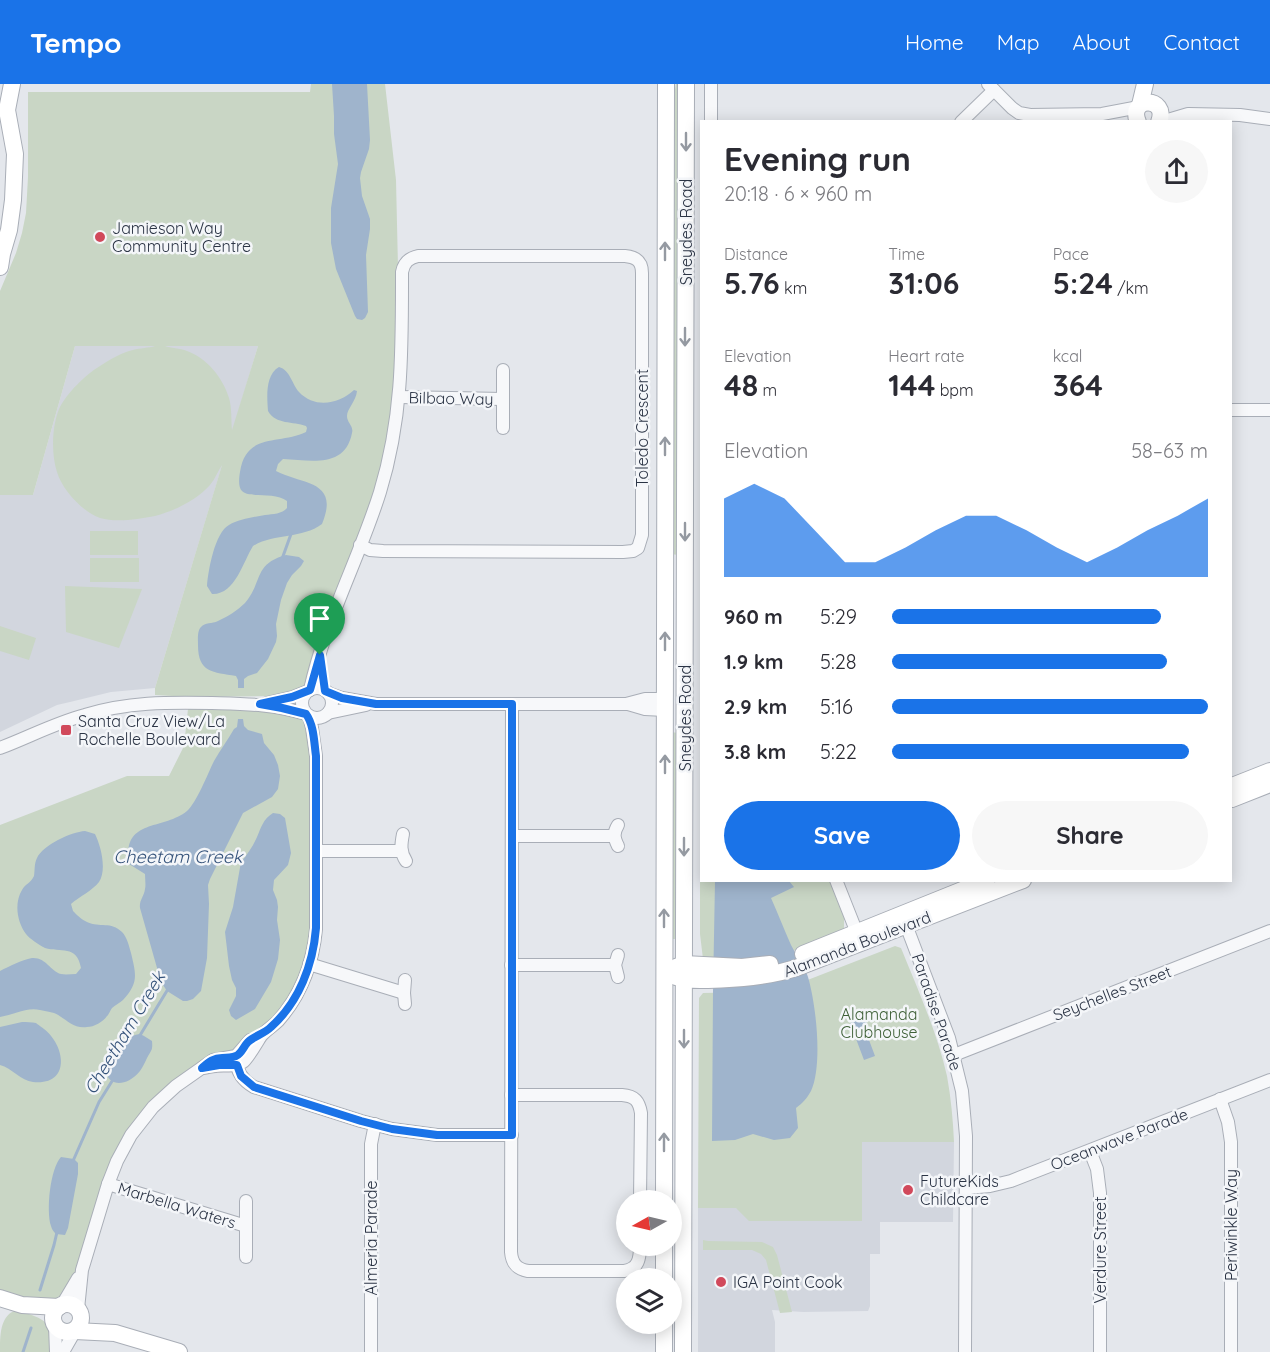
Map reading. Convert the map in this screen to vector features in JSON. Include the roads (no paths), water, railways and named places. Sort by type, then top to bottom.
[{"type":"main road","points":[[1,259],[12,215],[18,134],[7,110],[12,84]]},
{"type":"main road","points":[[7,110],[18,95],[18,84]]},
{"type":"main road","name":"Sneydes Road","points":[[664,1190],[666,84]]},
{"type":"main road","name":"Sneydes Road","points":[[683,1352],[686,84]]},
{"type":"main road","points":[[1145,84],[1148,114]]},
{"type":"main road","points":[[1148,114],[1152,84]]},
{"type":"main road","points":[[665,705],[685,704]]},
{"type":"main road","points":[[1232,786],[1270,771]]},
{"type":"main road","points":[[1232,799],[1270,784]]},
{"type":"main road","name":"Alamanda Boulevard","points":[[904,920],[983,882]]},
{"type":"main road","name":"Alamanda Boulevard","points":[[684,972],[707,973],[725,980],[779,973],[805,959],[904,920],[1017,882]]},
{"type":"main road","points":[[664,972],[684,972]]},
{"type":"main road","points":[[1,1301],[65,1314],[115,1333],[179,1352]]},
{"type":"main road","points":[[65,1314],[81,1323],[75,1331]]},
{"type":"main road","points":[[75,1331],[115,1333]]},
{"type":"main road","points":[[664,1334],[664,1352]]},
{"type":"street","points":[[711,84],[711,120]]},
{"type":"street","points":[[963,120],[991,87],[1012,108],[1019,113],[1030,115],[1188,114],[1240,115],[1270,119]]},
{"type":"street","points":[[1240,115],[1270,111]]},
{"type":"street","name":"Toledo Crescent","points":[[360,545],[370,550],[383,551],[622,552],[638,548],[641,540],[641,265],[638,260],[625,256],[418,256],[408,260],[402,272],[402,362],[399,398]]},
{"type":"street","name":"Bilbao Way","points":[[503,370],[503,428]]},
{"type":"street","points":[[399,398],[393,440],[376,504],[326,634],[309,690],[302,702],[312,728],[316,756],[316,928],[313,951],[292,1002],[278,1020],[263,1034],[248,1042],[242,1050],[239,1061],[241,1076],[249,1084],[264,1091],[375,1125],[437,1135],[512,1135]]},
{"type":"street","name":"Bilbao Way","points":[[399,398],[502,399]]},
{"type":"street","points":[[1232,410],[1270,410]]},
{"type":"street","points":[[316,756],[322,728],[332,701],[326,692],[320,655]]},
{"type":"street","points":[[260,704],[292,697],[315,688],[342,698],[376,704],[626,704],[645,709],[665,705]]},
{"type":"street","points":[[0,748],[69,719],[129,705],[160,702],[260,704],[317,718],[376,704]]},
{"type":"street","points":[[512,704],[512,1257],[516,1266],[528,1271],[630,1270],[639,1261],[639,1256]]},
{"type":"street","points":[[316,851],[404,856],[401,842],[404,834]]},
{"type":"street","points":[[512,836],[617,836]]},
{"type":"street","points":[[837,882],[859,938]]},
{"type":"street","name":"Paradise Parade","points":[[904,920],[944,1023],[961,1084],[966,1188],[965,1352]]},
{"type":"street","name":"Seychelles Street","points":[[954,1055],[1270,931]]},
{"type":"street","points":[[309,964],[404,999],[405,980]]},
{"type":"street","points":[[512,965],[617,966]]},
{"type":"street","points":[[56,1352],[65,1314],[82,1270],[108,1184],[124,1147],[140,1122],[165,1094],[213,1060],[232,1057],[239,1061]]},
{"type":"street","name":"Oceanwave Parade","points":[[966,1188],[999,1184],[1270,1080]]},
{"type":"street","points":[[511,1095],[622,1095],[633,1097],[640,1106],[640,1190]]},
{"type":"street","name":"Periwinkle Way","points":[[1220,1099],[1228,1122],[1231,1142],[1231,1352]]},
{"type":"street","name":"Almeria Parade","points":[[370,1352],[371,1144],[375,1125]]},
{"type":"street","name":"Verdure Street","points":[[1090,1151],[1099,1181],[1100,1352]]},
{"type":"street","name":"Marbella Waters","points":[[108,1184],[246,1226]]},
{"type":"street","name":"Marbella Waters","points":[[246,1201],[246,1257]]},
{"type":"street","points":[[63,1352],[75,1331]]},
{"type":"water","points":[[332,84],[367,84],[370,140],[360,178],[362,196],[370,219],[370,229],[366,255],[368,312],[362,320],[355,316],[336,269],[331,243],[331,208],[338,164]]},
{"type":"water","points":[[279,367],[288,374],[299,392],[312,401],[327,403],[341,399],[354,390],[357,391],[347,416],[352,433],[342,452],[334,457],[315,461],[283,459],[278,464],[276,471],[316,486],[322,492],[326,499],[326,510],[322,524],[306,532],[270,539],[253,546],[237,576],[227,589],[212,594],[207,586],[209,571],[216,543],[224,529],[237,521],[277,513],[287,508],[287,501],[282,498],[251,495],[242,491],[239,482],[243,459],[256,445],[306,432],[306,426],[280,421],[268,411],[269,381],[271,375]]},
{"type":"water","points":[[286,555],[299,557],[304,561],[287,583],[281,600],[276,624],[276,642],[268,659],[257,673],[244,679],[244,688],[238,688],[236,676],[214,672],[204,666],[199,654],[199,631],[203,625],[216,622],[242,606],[251,595],[260,574],[268,563]]},
{"type":"water","name":"Cheetam Creek","points":[[238,719],[243,719],[244,726],[248,730],[262,734],[264,743],[274,755],[280,776],[278,789],[272,797],[243,813],[210,879],[207,958],[201,991],[193,999],[183,1001],[167,991],[161,982],[140,908],[144,894],[145,874],[129,864],[128,849],[138,832],[177,817],[191,807],[216,757],[237,727]]},
{"type":"water","points":[[273,813],[285,818],[291,853],[288,865],[274,880],[273,890],[278,907],[280,940],[278,959],[271,982],[255,1009],[236,1020],[231,1016],[229,1010],[236,996],[236,988],[229,966],[225,932],[233,907],[241,862],[254,844],[265,821]]},
{"type":"water","points":[[85,831],[95,834],[101,851],[103,871],[99,882],[71,904],[73,911],[87,922],[114,927],[124,934],[134,967],[135,978],[132,988],[103,1020],[90,1027],[77,1026],[54,1013],[35,1009],[0,1017],[0,971],[32,958],[41,960],[61,974],[76,974],[81,968],[79,960],[72,952],[45,948],[28,936],[20,924],[17,906],[22,890],[34,876],[35,862],[40,853],[58,840]]},
{"type":"water","points":[[715,882],[790,882],[794,887],[771,898],[791,945],[808,977],[814,1003],[817,1034],[815,1080],[808,1096],[796,1108],[798,1128],[790,1138],[774,1140],[753,1134],[735,1140],[712,1141]]},
{"type":"water","points":[[864,1017],[873,1039],[869,1040],[875,1056],[864,1060],[850,1023]]},
{"type":"water","points":[[22,1022],[36,1023],[51,1036],[57,1045],[61,1063],[54,1078],[45,1082],[33,1082],[0,1065],[0,1027]]},
{"type":"water","points":[[140,1034],[152,1041],[151,1050],[142,1068],[124,1082],[111,1081],[107,1076],[108,1061],[122,1043]]},
{"type":"water","points":[[61,1157],[74,1159],[78,1163],[78,1174],[65,1235],[56,1234],[53,1231],[49,1211],[54,1171]]},
{"type":"waterway","name":"Cheetham Creek","points":[[282,559],[291,534]]},
{"type":"waterway","name":"Cheetham Creek","points":[[139,1037],[168,989]]},
{"type":"waterway","name":"Cheetham Creek","points":[[73,1161],[99,1102],[114,1078]]},
{"type":"waterway","name":"Cheetham Creek","points":[[40,1290],[57,1232]]},
{"type":"waterway","name":"Cheetham Creek","points":[[23,1352],[31,1328]]},
{"type":"place","name":"Jamieson Way Community Centre","points":[[100,237]]},
{"type":"place","name":"Santa Cruz View/La Rochelle Boulevard","points":[[66,730]]},
{"type":"place","name":"FutureKids Childcare","points":[[908,1190]]},
{"type":"place","name":"IGA Point Cook","points":[[721,1282]]},
{"type":"park label","name":"Alamanda Clubhouse","points":[[879,1023]]}]
